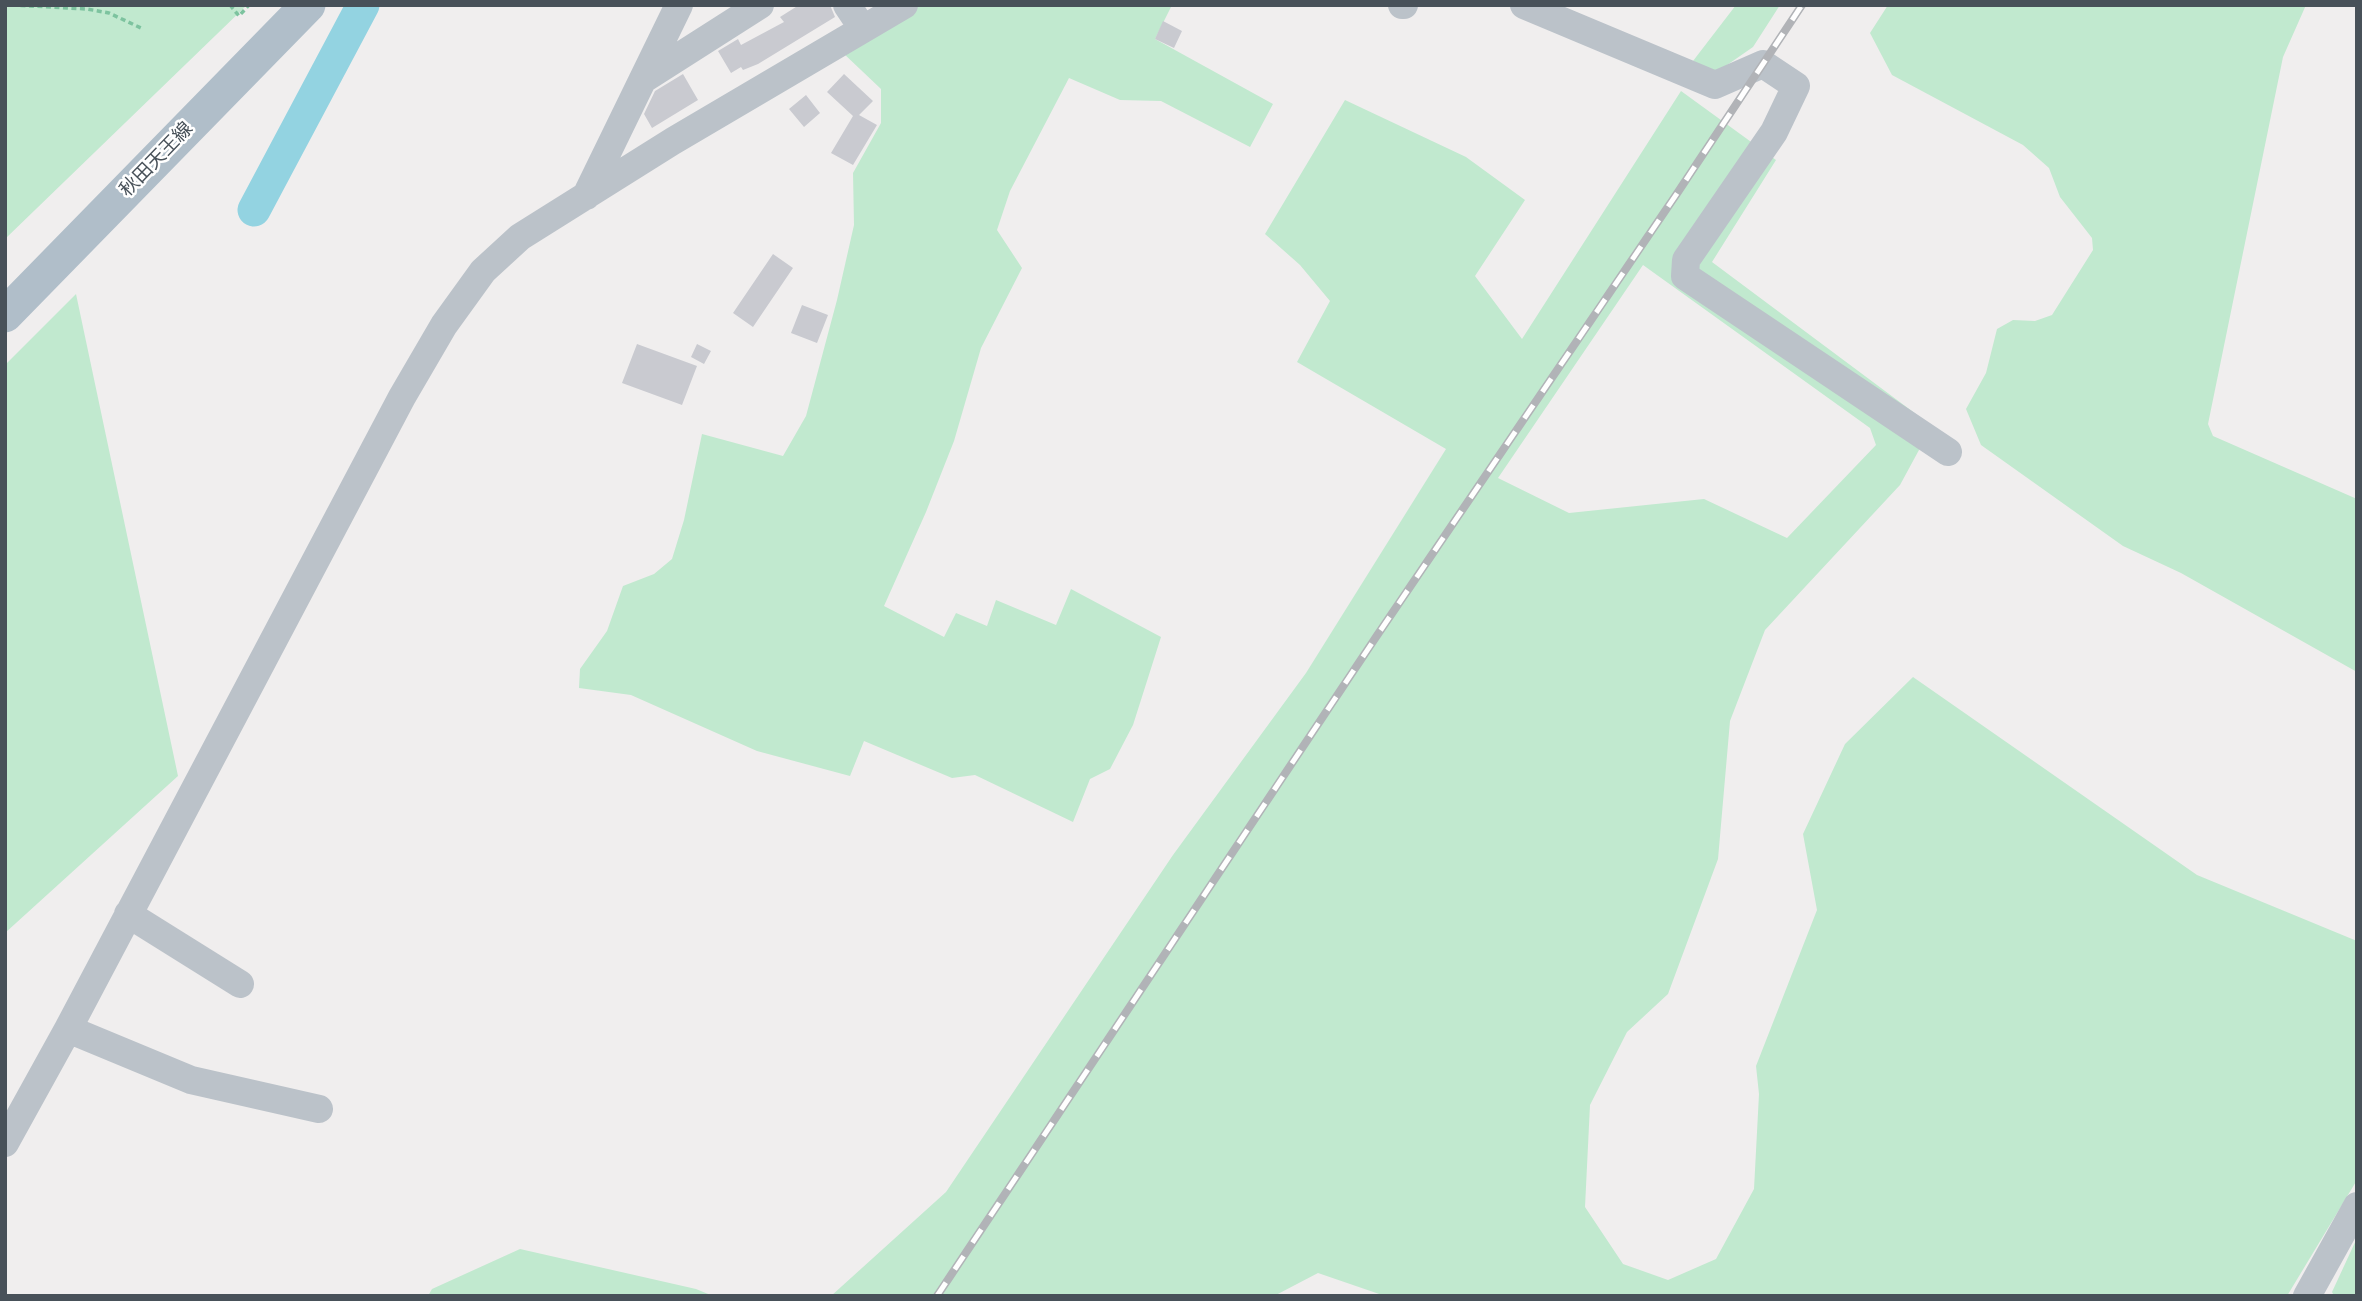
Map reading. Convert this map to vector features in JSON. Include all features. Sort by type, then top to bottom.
[{"type":"main road","name":"秋田天王線","points":[[5,283],[276,5]]},
{"type":"main road","name":"秋田天王線","points":[[5,315],[307,5]]},
{"type":"street","points":[[586,196],[679,5]]},
{"type":"street","points":[[644,79],[760,5]]},
{"type":"street","points":[[847,5],[863,29]]},
{"type":"street","points":[[5,1143],[402,397],[444,325],[483,271],[520,237],[904,5]]},
{"type":"street","points":[[1524,5],[1715,85],[1763,64],[1796,86],[1773,132],[1686,260],[1685,276],[1948,452]]},
{"type":"street","points":[[128,914],[240,984]]},
{"type":"street","points":[[68,1029],[191,1080],[319,1110]]},
{"type":"street","points":[[2307,1296],[2357,1206]]},
{"type":"path","points":[[12,5],[87,9],[109,13],[141,29]]},
{"type":"path","points":[[230,5],[239,16],[249,5]]},
{"type":"green space","points":[[5,5],[247,5],[5,239]]},
{"type":"green space","points":[[921,5],[1172,5],[1155,39],[1273,104],[1250,147],[1161,101],[1120,100],[1069,78],[1010,191],[997,230],[1022,268],[981,348],[954,441],[884,606],[944,637],[956,613],[987,626],[996,600],[1056,625],[1071,589],[1161,637],[1133,725],[1110,769],[1090,779],[1073,822],[975,775],[952,778],[864,741],[850,776],[757,751],[631,695],[579,688],[580,669],[607,631],[623,586],[654,574],[672,559],[684,520],[702,434],[783,456],[806,416],[854,225],[853,173],[881,123],[881,89],[842,52]]},
{"type":"green space","points":[[1736,5],[1780,5],[1753,47],[1717,72],[1693,61]]},
{"type":"green space","points":[[1888,5],[2306,5],[2283,57],[2208,424],[2213,436],[2357,499],[2357,672],[2181,573],[2123,546],[1981,445],[1966,409],[1986,373],[1997,329],[2013,320],[2035,321],[2052,315],[2093,250],[2092,238],[2060,197],[2049,168],[2023,145],[1892,75],[1870,33]]},
{"type":"green space","points":[[1681,91],[1776,160],[1712,262],[1932,426],[1900,485],[1765,630],[1730,721],[1718,859],[1668,994],[1627,1032],[1590,1105],[1585,1207],[1623,1264],[1668,1280],[1716,1259],[1754,1189],[1759,1094],[1756,1066],[1817,910],[1803,834],[1845,744],[1913,677],[2197,875],[2357,941],[2357,1180],[2287,1296],[1385,1296],[1318,1273],[1274,1296],[831,1296],[946,1192],[1173,855],[1306,673],[1446,449],[1297,362],[1330,301],[1300,265],[1265,234],[1345,100],[1466,157],[1525,200],[1475,276],[1522,339]],"holes":[[[1643,265],[1870,428],[1876,445],[1787,538],[1704,499],[1569,513],[1498,478]]]},
{"type":"green space","points":[[76,294],[178,776],[5,933],[5,365]]},
{"type":"green space","points":[[2357,1238],[2357,1296],[2334,1296],[2332,1292]]},
{"type":"green space","points":[[520,1249],[696,1289],[713,1296],[428,1296],[432,1289]]},
{"type":"building","points":[[799,5],[830,5],[835,17],[758,64],[743,70],[741,67],[731,73],[718,51],[738,39],[741,45],[784,22],[780,17]]},
{"type":"building","points":[[1163,21],[1182,31],[1174,48],[1155,39]]},
{"type":"building","points":[[683,74],[698,100],[652,128],[644,114],[655,91]]},
{"type":"building","points":[[844,74],[873,101],[859,115],[877,125],[853,165],[831,153],[853,116],[827,92]]},
{"type":"building","points":[[806,95],[820,113],[804,127],[789,109]]},
{"type":"building","points":[[773,254],[793,268],[753,327],[733,313]]},
{"type":"building","points":[[802,305],[828,315],[817,343],[791,333]]},
{"type":"building","points":[[637,344],[697,366],[682,405],[622,383]]},
{"type":"building","points":[[697,344],[711,351],[704,364],[691,357]]},
{"type":"waterway","points":[[254,210],[363,5]]},
{"type":"railway","points":[[937,1296],[1376,637],[1802,5]]}]
